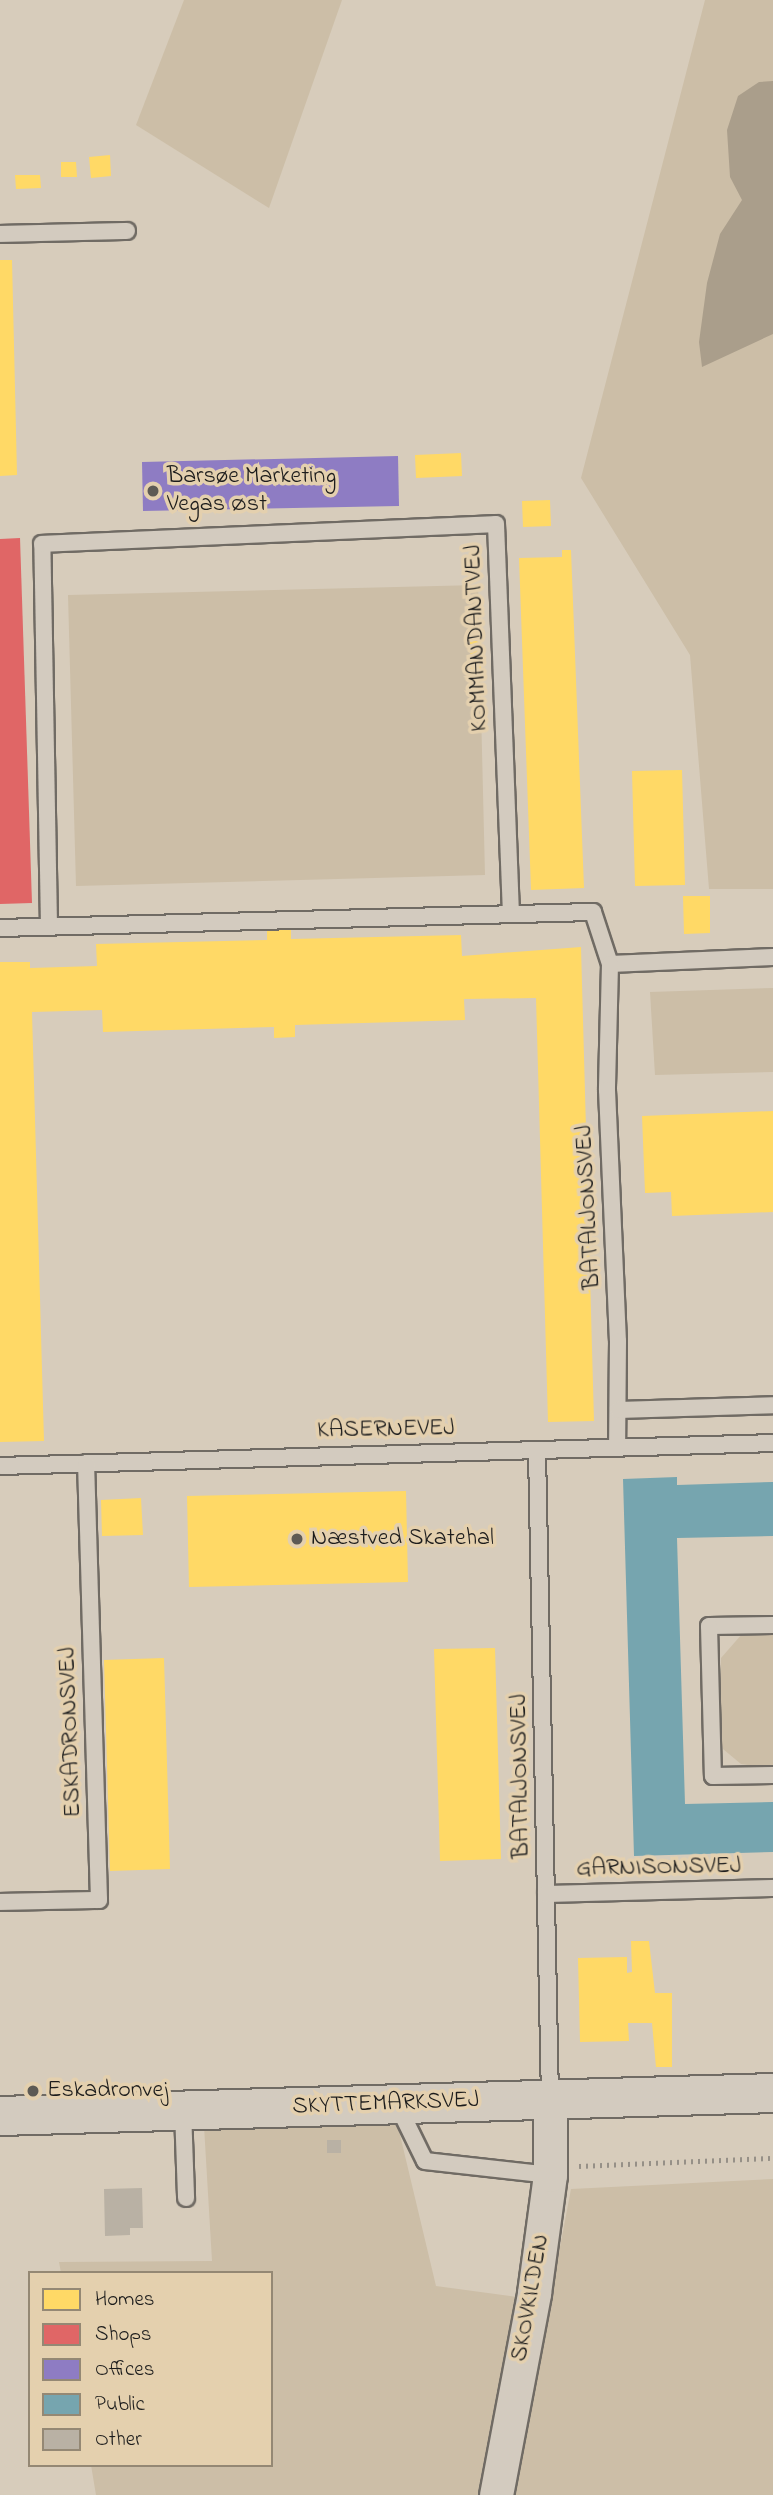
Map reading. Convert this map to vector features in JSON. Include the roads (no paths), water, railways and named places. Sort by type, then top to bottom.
[{"type":"street","name":"SKYTTEMARKSVEJ","points":[[0,2116],[773,2093]]},
{"type":"street","name":"SKOVKILDEN","points":[[496,2495],[534,2293],[550,2169],[550,2099]]},
{"type":"lane","points":[[0,234],[127,231]]},
{"type":"lane","name":"KOMMANDANTVEJ","points":[[49,926],[42,544],[496,524],[511,914]]},
{"type":"lane","points":[[0,928],[593,912],[610,964],[773,957]]},
{"type":"lane","name":"BATALJONSVEJ","points":[[610,964],[607,1090],[617,1447]]},
{"type":"lane","points":[[618,1410],[773,1405]]},
{"type":"lane","name":"KASERNEVEJ","points":[[0,1466],[413,1451],[537,1451],[773,1443]]},
{"type":"lane","name":"BATALJONSVEJ","points":[[537,1451],[550,2099]]},
{"type":"lane","name":"ESKADRONSVEJ","points":[[0,1902],[99,1900],[86,1463]]},
{"type":"lane","points":[[773,1625],[709,1626],[713,1776],[773,1775]]},
{"type":"lane","name":"GARNISONSVEJ","points":[[546,1894],[773,1888]]},
{"type":"lane","points":[[397,2104],[425,2161],[550,2169]]},
{"type":"lane","points":[[183,2110],[186,2198]]},
{"type":"place","name":"Barsøe Marketing Vegas Øst","points":[[153,491]]},
{"type":"place","name":"Næstved Skatehal","points":[[297,1539]]},
{"type":"place","name":"Eskadronvej","points":[[33,2091]]}]
